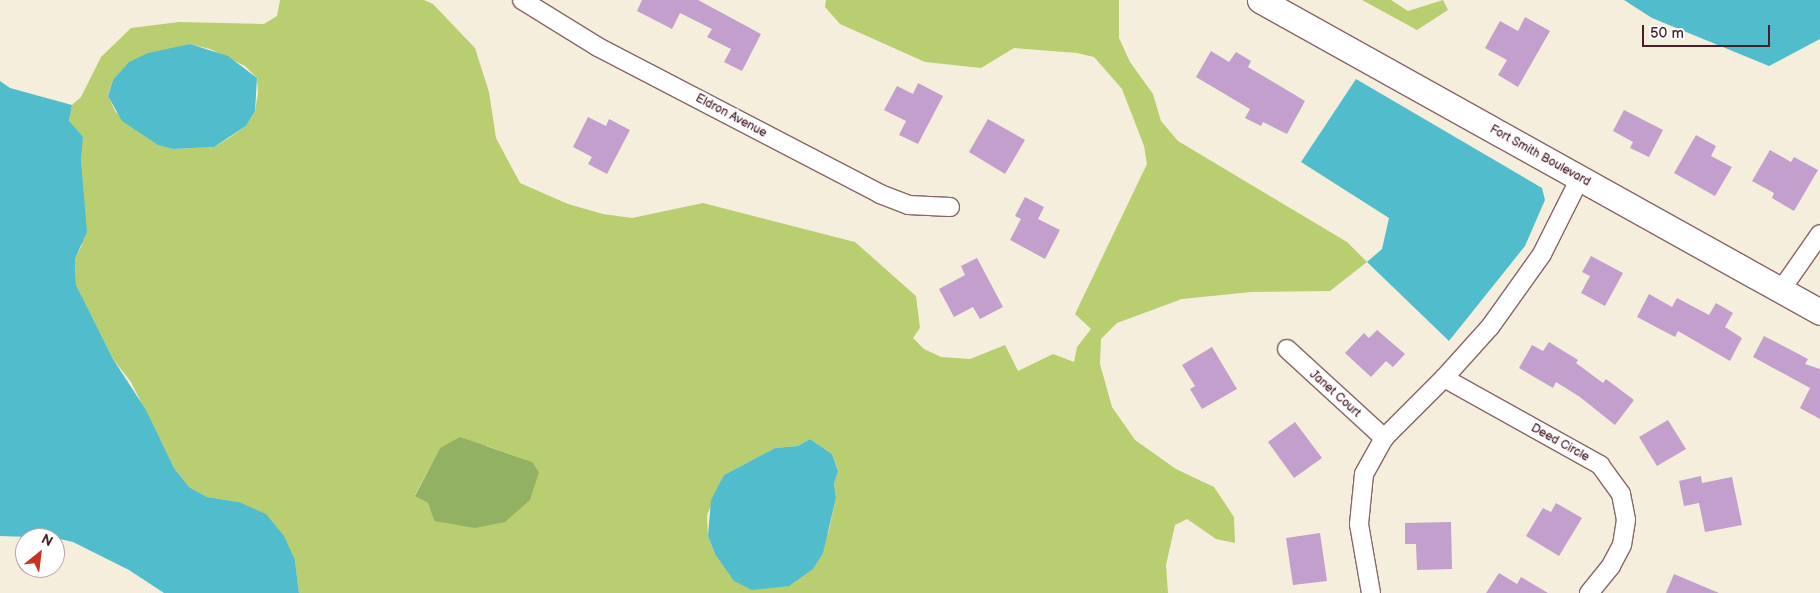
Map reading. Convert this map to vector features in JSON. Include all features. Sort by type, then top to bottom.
[{"type":"street","name":"Eldron Avenue","points":[[522,0],[598,47],[880,194],[908,205],[950,207]]},
{"type":"street","name":"Fort Smith Boulevard","points":[[1260,0],[1820,312]]},
{"type":"street","points":[[1371,593],[1359,524],[1364,474],[1384,438],[1444,378],[1490,327],[1542,254],[1580,178]]},
{"type":"street","points":[[1781,290],[1820,234]]},
{"type":"street","name":"Janet Court","points":[[1286,349],[1384,438]]},
{"type":"street","name":"Deed Circle","points":[[1444,378],[1600,465],[1620,494],[1626,520],[1622,545],[1612,566],[1590,593]]},
{"type":"green space","points":[[280,0],[424,0],[433,4],[475,48],[489,92],[496,138],[520,183],[568,204],[603,214],[632,218],[703,203],[855,242],[916,296],[920,328],[913,338],[924,349],[941,357],[970,359],[1005,345],[1018,371],[1053,354],[1074,362],[1077,347],[1091,329],[1075,314],[1147,164],[1144,146],[1122,89],[1094,57],[1077,53],[1014,48],[981,68],[925,62],[840,24],[825,7],[826,0],[1119,0],[1119,38],[1130,62],[1153,94],[1161,121],[1178,141],[1347,242],[1367,262],[1330,291],[1251,292],[1182,299],[1117,323],[1101,339],[1100,364],[1112,407],[1135,440],[1176,469],[1214,487],[1234,517],[1235,543],[1216,539],[1187,519],[1175,525],[1166,565],[1168,593],[299,593],[295,560],[239,502],[207,497],[189,487],[174,468],[131,382],[113,359],[84,302],[76,285],[75,259],[82,245],[81,143],[69,121],[72,105],[81,97],[101,57],[131,28],[179,22],[264,24],[277,16]],"holes":[[[189,44],[210,49],[245,66],[257,78],[258,93],[255,111],[246,126],[229,138],[214,147],[173,149],[158,144],[128,124],[115,111],[108,95],[113,80]],[[810,439],[832,454],[838,470],[834,484],[836,498],[828,534],[715,554],[708,536],[707,515],[724,475],[775,448],[798,446]],[[487,446],[531,462],[539,472],[434,521],[428,503],[415,495],[440,448]]]},
{"type":"green space","points":[[1362,0],[1391,0],[1408,11],[1443,0],[1448,10],[1417,30]]},
{"type":"green space","points":[[460,437],[532,462],[539,472],[530,500],[505,522],[475,528],[434,521],[428,503],[415,496],[440,448]]},
{"type":"water","points":[[1624,0],[1820,0],[1820,39],[1769,66],[1652,18]]},
{"type":"water","points":[[190,44],[228,56],[257,78],[255,111],[246,126],[214,147],[173,149],[158,145],[122,121],[108,96],[113,80],[129,62],[148,53]]},
{"type":"water","points":[[1356,79],[1542,188],[1545,200],[1525,246],[1449,341],[1367,262],[1382,249],[1389,218],[1301,162]]},
{"type":"water","points":[[0,81],[10,88],[72,105],[69,121],[83,137],[81,160],[87,232],[75,259],[76,285],[113,359],[146,410],[174,468],[189,487],[207,497],[239,502],[266,514],[284,536],[295,560],[299,593],[164,593],[129,570],[73,542],[65,540],[65,528],[15,528],[15,537],[0,536]]},
{"type":"water","points":[[810,439],[832,454],[838,471],[834,484],[836,498],[823,553],[813,569],[789,586],[752,590],[734,581],[715,554],[708,536],[711,500],[724,475],[775,448],[798,446]]},
{"type":"building","points":[[642,0],[698,0],[761,34],[742,71],[724,62],[731,49],[707,37],[712,29],[680,13],[672,29],[637,11]]},
{"type":"building","points":[[1525,17],[1550,31],[1518,87],[1498,75],[1507,60],[1485,48],[1500,21],[1518,31]]},
{"type":"building","points":[[1211,51],[1229,62],[1236,52],[1251,61],[1248,67],[1305,101],[1287,134],[1263,122],[1261,126],[1245,118],[1250,109],[1196,77]]},
{"type":"building","points":[[918,83],[943,96],[918,144],[899,135],[906,121],[884,110],[897,86],[913,94]]},
{"type":"building","points":[[1624,110],[1663,130],[1649,157],[1630,148],[1633,142],[1613,131]]},
{"type":"building","points":[[588,117],[606,126],[609,119],[630,130],[607,174],[588,164],[592,157],[573,147]]},
{"type":"building","points":[[988,119],[1025,140],[1005,174],[969,152]]},
{"type":"building","points":[[1696,135],[1716,146],[1711,156],[1732,167],[1715,196],[1674,173]]},
{"type":"building","points":[[1770,150],[1791,162],[1794,157],[1818,170],[1794,211],[1772,198],[1774,193],[1752,181]]},
{"type":"building","points":[[1025,197],[1044,207],[1038,219],[1060,230],[1045,259],[1010,240],[1021,219],[1015,216]]},
{"type":"building","points":[[1591,256],[1623,273],[1605,306],[1581,293],[1590,276],[1582,272]]},
{"type":"building","points":[[977,258],[1003,307],[980,319],[973,307],[954,317],[939,289],[965,275],[961,266]]},
{"type":"building","points":[[1649,294],[1672,307],[1677,298],[1709,315],[1716,303],[1733,313],[1725,327],[1742,338],[1730,361],[1678,331],[1675,337],[1637,317]]},
{"type":"building","points":[[1377,330],[1405,354],[1393,367],[1386,361],[1371,377],[1345,353],[1364,333],[1369,338]]},
{"type":"building","points":[[1764,336],[1808,359],[1805,364],[1820,369],[1820,419],[1800,408],[1810,388],[1753,357]]},
{"type":"building","points":[[1549,342],[1578,360],[1576,363],[1603,383],[1606,379],[1634,400],[1615,425],[1580,397],[1556,382],[1553,388],[1519,368],[1532,345],[1543,351]]},
{"type":"building","points":[[1212,347],[1237,389],[1202,409],[1190,389],[1195,386],[1182,365]]},
{"type":"building","points":[[1668,420],[1686,449],[1657,466],[1639,437]]},
{"type":"building","points":[[1295,422],[1322,458],[1294,478],[1268,442]]},
{"type":"building","points":[[1701,476],[1702,483],[1732,477],[1742,525],[1705,532],[1699,503],[1684,506],[1679,481]]},
{"type":"building","points":[[1556,503],[1582,518],[1559,556],[1526,536],[1543,508],[1551,512]]},
{"type":"building","points":[[1451,522],[1452,569],[1417,570],[1416,544],[1405,544],[1405,523]]},
{"type":"building","points":[[1320,533],[1327,581],[1293,585],[1286,538]]},
{"type":"building","points":[[1499,573],[1517,584],[1521,577],[1548,593],[1486,593]]},
{"type":"building","points":[[1674,574],[1719,593],[1666,593]]}]
